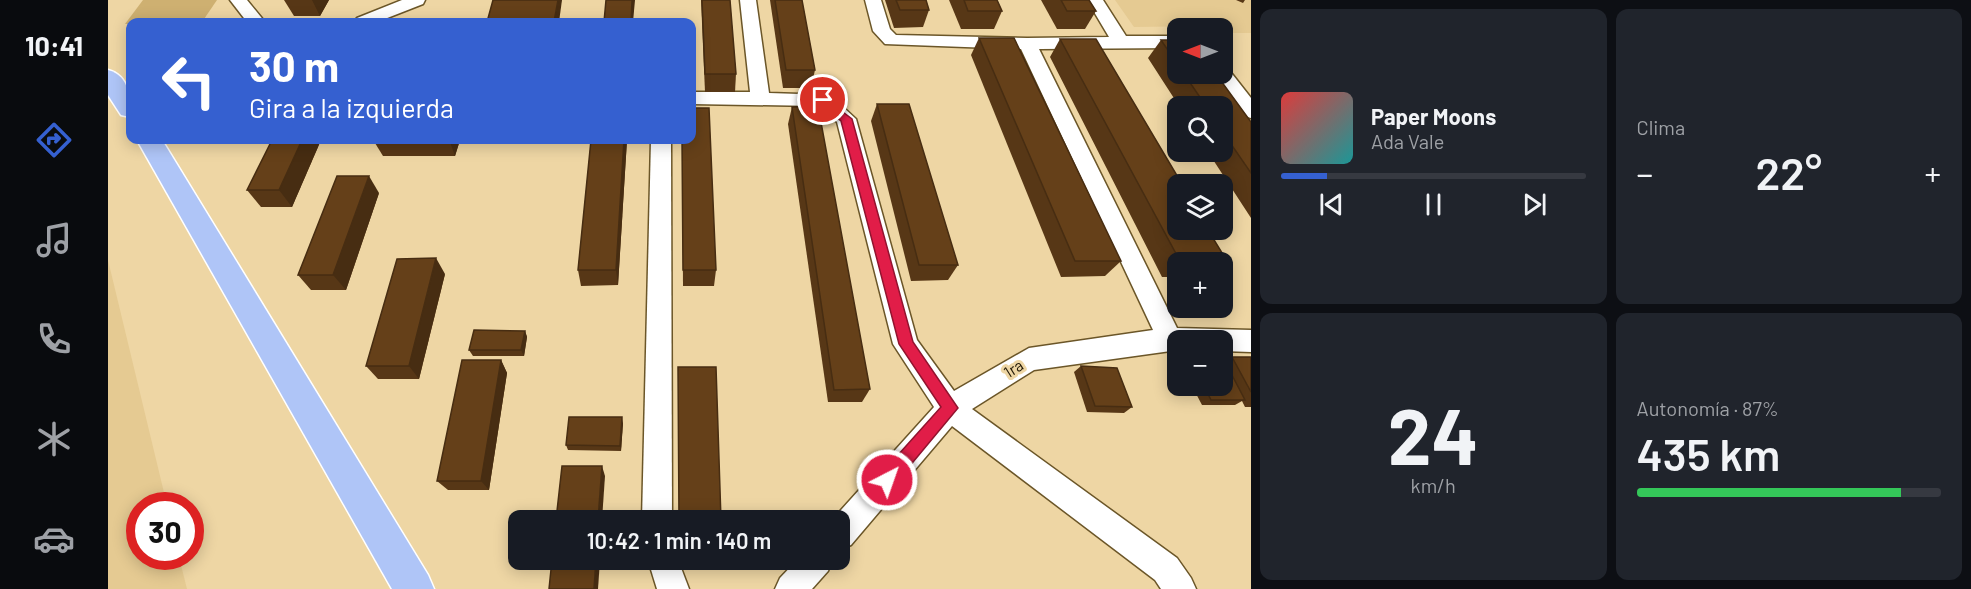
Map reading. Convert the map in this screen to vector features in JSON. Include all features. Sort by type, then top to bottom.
[{"type":"main road","points":[[108,78],[126,103]]},
{"type":"main road","points":[[152,144],[414,589]]},
{"type":"street","points":[[238,0],[253,18]]},
{"type":"street","points":[[373,18],[417,0]]},
{"type":"street","points":[[748,0],[760,99]]},
{"type":"street","points":[[873,0],[882,31],[891,40],[1027,44],[1167,42]]},
{"type":"street","points":[[1095,0],[1121,42]]},
{"type":"street","points":[[1027,44],[1167,333]]},
{"type":"street","points":[[1230,84],[1251,111]]},
{"type":"street","points":[[696,98],[823,100],[846,119],[906,344],[950,408],[1166,569],[1180,589]]},
{"type":"street","points":[[657,510],[661,144]]},
{"type":"street","name":"1ra","points":[[850,523],[950,408],[1029,359],[1167,339]]},
{"type":"street","name":"1ra","points":[[1233,341],[1251,341]]},
{"type":"street","points":[[666,570],[673,589]]},
{"type":"street","points":[[792,589],[808,570]]},
{"type":"shaded area","points":[[143,0],[217,0],[205,18],[130,18]]},
{"type":"shaded area","points":[[1115,0],[1251,0],[1251,33],[1233,33],[1233,18],[1167,18],[1167,27],[1134,27]]},
{"type":"shaded area","points":[[108,260],[164,492],[126,492],[126,570],[182,570],[187,589],[108,589]]},
{"type":"building","points":[[493,0],[558,0],[555,18],[488,18]]},
{"type":"building","points":[[606,0],[632,0],[631,18],[604,18]]},
{"type":"building","points":[[702,0],[730,0],[736,74],[705,74]]},
{"type":"building","points":[[775,0],[802,0],[815,70],[786,70]]},
{"type":"building","points":[[896,0],[926,0],[929,10],[900,10]]},
{"type":"building","points":[[964,0],[997,0],[1002,11],[968,11]]},
{"type":"building","points":[[1061,0],[1089,0],[1096,11],[1067,11]]},
{"type":"building","points":[[979,38],[1014,38],[1121,261],[1075,261]]},
{"type":"building","points":[[1060,39],[1096,39],[1176,174],[1167,174],[1167,237]]},
{"type":"building","points":[[1161,40],[1167,40],[1167,49]]},
{"type":"building","points":[[1191,84],[1223,84],[1232,96],[1199,96]]},
{"type":"building","points":[[1233,97],[1251,122],[1251,173],[1233,147]]},
{"type":"building","points":[[877,104],[909,104],[958,265],[919,265]]},
{"type":"building","points":[[818,106],[870,389],[834,390],[792,107]]},
{"type":"building","points":[[696,108],[709,108],[716,270],[683,270],[682,144],[696,144]]},
{"type":"building","points":[[270,144],[300,144],[279,190],[247,190]]},
{"type":"building","points":[[591,144],[624,144],[616,270],[578,270]]},
{"type":"building","points":[[337,176],[369,176],[333,275],[298,275]]},
{"type":"building","points":[[1169,240],[1214,240],[1221,252],[1175,252]]},
{"type":"building","points":[[436,258],[409,366],[366,366],[397,259]]},
{"type":"building","points":[[474,330],[525,331],[521,350],[469,350]]},
{"type":"building","points":[[1233,357],[1251,357],[1251,392],[1233,359]]},
{"type":"building","points":[[462,360],[501,360],[481,481],[437,481]]},
{"type":"building","points":[[1081,366],[1117,368],[1132,407],[1095,406]]},
{"type":"building","points":[[678,367],[716,367],[721,510],[679,510]]},
{"type":"building","points":[[1233,377],[1245,400],[1211,400],[1209,396],[1233,396]]},
{"type":"building","points":[[569,417],[622,417],[620,446],[566,445]]},
{"type":"building","points":[[562,466],[602,466],[599,510],[557,510]]},
{"type":"building","points":[[551,570],[595,570],[594,589],[549,589]]},
{"type":"route","points":[[823,100],[846,119],[906,344],[950,408],[887,480]]}]
